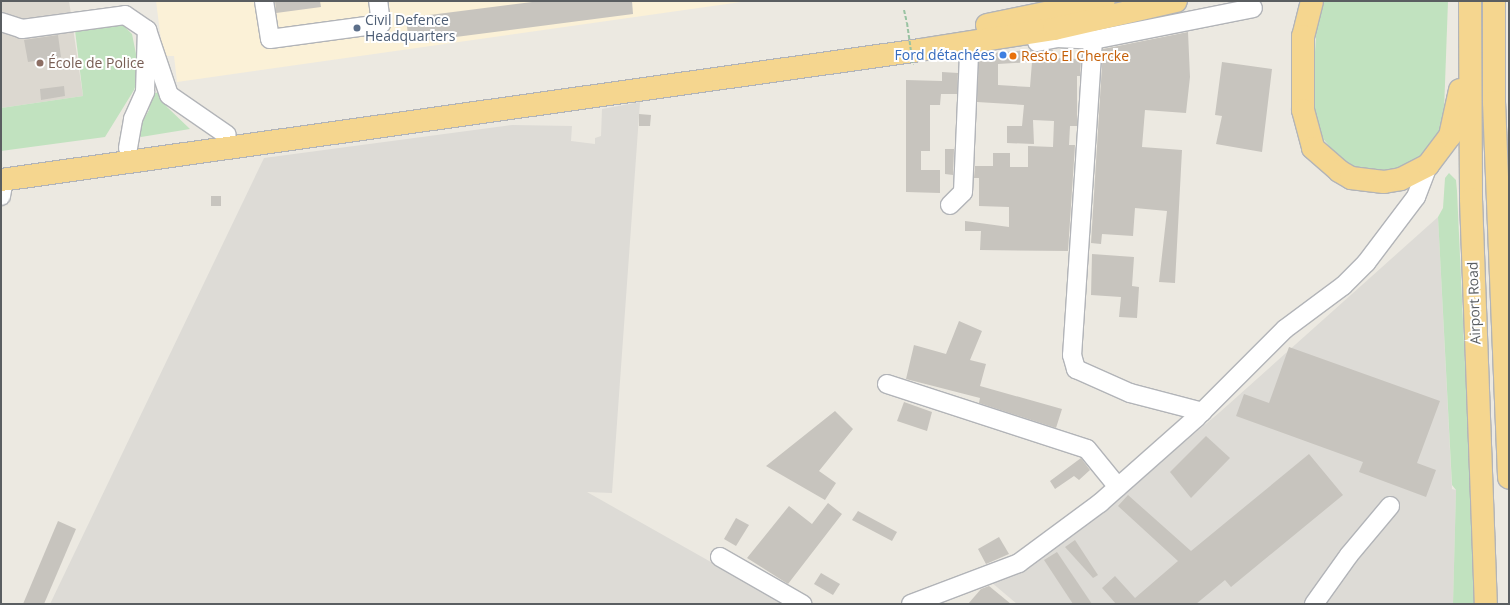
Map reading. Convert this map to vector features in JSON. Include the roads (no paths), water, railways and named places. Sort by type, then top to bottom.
[{"type":"highway","points":[[2,180],[129,156],[227,135],[974,27],[1104,1]]},
{"type":"highway","points":[[129,156],[962,49],[1096,21],[1176,1]]},
{"type":"highway","points":[[1312,1],[1303,36],[1300,85],[1313,148],[1339,171],[1367,180],[1401,179],[1428,165],[1443,150],[1456,120],[1465,1]]},
{"type":"highway","name":"Airport Road","points":[[1470,1],[1471,199],[1486,604]]},
{"type":"highway","name":"Airport Road","points":[[1494,1],[1494,102],[1507,334],[1509,478]]},
{"type":"highway","points":[[1502,1],[1509,48]]},
{"type":"street","points":[[264,1],[270,39],[381,24],[378,1]]},
{"type":"street","points":[[950,206],[963,192],[962,49],[1057,38],[1093,40],[1253,8]]},
{"type":"street","points":[[1,22],[22,29],[125,15],[147,30],[169,95],[227,135]]},
{"type":"street","points":[[129,156],[133,119],[145,92],[147,30]]},
{"type":"street","points":[[1093,40],[1072,355],[1076,369],[1130,393],[1203,412]]},
{"type":"street","points":[[911,604],[1019,563],[1118,487],[1203,412],[1285,329],[1343,286],[1366,263],[1416,197],[1428,165]]},
{"type":"street","points":[[887,384],[1087,449],[1118,487]]},
{"type":"street","points":[[1314,604],[1349,555],[1390,506]]},
{"type":"street","points":[[720,558],[802,604]]},
{"type":"place","name":"Civil Defence Headquarters","points":[[357,28]]},
{"type":"place","name":"Ford détachées","points":[[1003,55]]},
{"type":"place","name":"Resto El Chercke","points":[[1013,56]]},
{"type":"place","name":"École de Police","points":[[40,63]]}]
